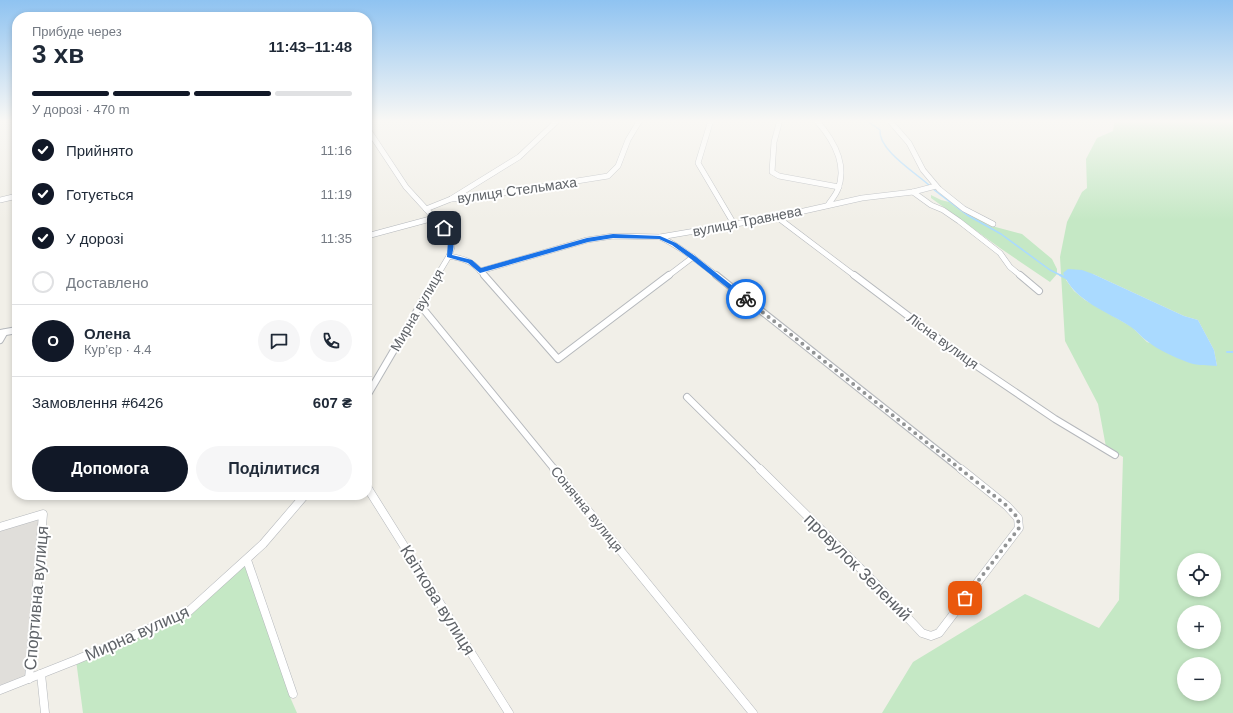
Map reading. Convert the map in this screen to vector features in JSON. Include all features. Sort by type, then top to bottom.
[{"type":"street","name":"Мирна вулиця","points":[[372,387],[449,256],[452,247],[450,237],[406,187],[384,153]]},
{"type":"street","points":[[426,209],[451,199],[523,153]]},
{"type":"street","name":"вулиця Стельмаха","points":[[451,199],[470,198],[608,176],[613,173],[617,167],[622,153]]},
{"type":"street","points":[[701,153],[698,163],[734,224]]},
{"type":"street","points":[[773,153],[772,172],[779,176],[839,187]]},
{"type":"street","points":[[828,205],[839,187],[841,168],[839,153]]},
{"type":"street","points":[[914,153],[924,173],[936,186],[959,206],[993,224]]},
{"type":"street","name":"вулиця Травнева","points":[[480,271],[587,240],[613,236],[660,237],[777,217],[862,198],[913,192],[936,186]]},
{"type":"street","points":[[913,192],[931,205],[948,214],[1000,253],[1010,267],[1039,291]]},
{"type":"street","points":[[0,200],[12,197]]},
{"type":"street","name":"Лісна вулиця","points":[[777,217],[956,352],[1055,419],[1115,455]]},
{"type":"street","points":[[372,235],[434,218]]},
{"type":"street","points":[[449,256],[470,262],[480,271],[558,359],[693,257],[674,244],[660,237]]},
{"type":"street","name":"провулок Зелений","points":[[687,397],[877,585],[922,633],[931,636],[939,633],[1019,528],[1018,518],[1007,506],[693,257]]},
{"type":"street","name":"Сонячна вулиця","points":[[420,305],[753,713]]},
{"type":"street","points":[[0,340],[2,333],[12,331]]},
{"type":"street","name":"Квіткова вулиця","points":[[372,495],[508,713]]},
{"type":"street","name":"Мирна вулиця","points":[[0,690],[184,614],[247,560],[281,525],[301,500]]},
{"type":"street","name":"Спортивна вулиця","points":[[0,527],[43,514],[29,679]]},
{"type":"street","points":[[247,560],[293,694]]},
{"type":"street","points":[[41,674],[45,713]]},
{"type":"shaded area","points":[[43,514],[29,679],[0,689],[0,527]]},
{"type":"green space","points":[[1089,153],[1233,153],[1233,713],[882,713],[913,662],[1025,594],[1099,628],[1119,600],[1123,457],[1106,447],[1098,404],[1065,341],[1060,257],[1067,222],[1082,192],[1087,188],[1086,159]],"holes":[[[1093,274],[1184,316],[1198,320],[1214,350],[1217,366],[1147,342],[1132,327],[1085,300],[1074,291],[1066,280]]]},
{"type":"green space","points":[[931,195],[941,200],[953,203],[988,225],[1022,234],[1052,259],[1057,269],[1057,274],[1050,282],[931,198]]},
{"type":"green space","points":[[247,560],[290,697],[297,713],[83,713],[76,660],[180,617]]},
{"type":"water","points":[[1068,269],[1082,270],[1093,274],[1184,316],[1198,320],[1214,350],[1217,366],[1191,363],[1172,356],[1156,347],[1122,321],[1083,299],[1068,283],[1063,273]]},
{"type":"waterway","points":[[891,153],[930,186]]},
{"type":"waterway","points":[[933,189],[967,215],[1001,234],[1050,270],[1066,278]]},
{"type":"waterway","points":[[1227,352],[1233,352]]},
{"type":"way so far","points":[[746,299],[1013,511],[1018,518],[1019,528],[965,598]]},
{"type":"route","points":[[444,228],[451,240],[452,247],[449,256],[465,259],[475,265],[480,271],[587,240],[613,236],[660,237],[674,244],[693,257],[746,299]]}]
